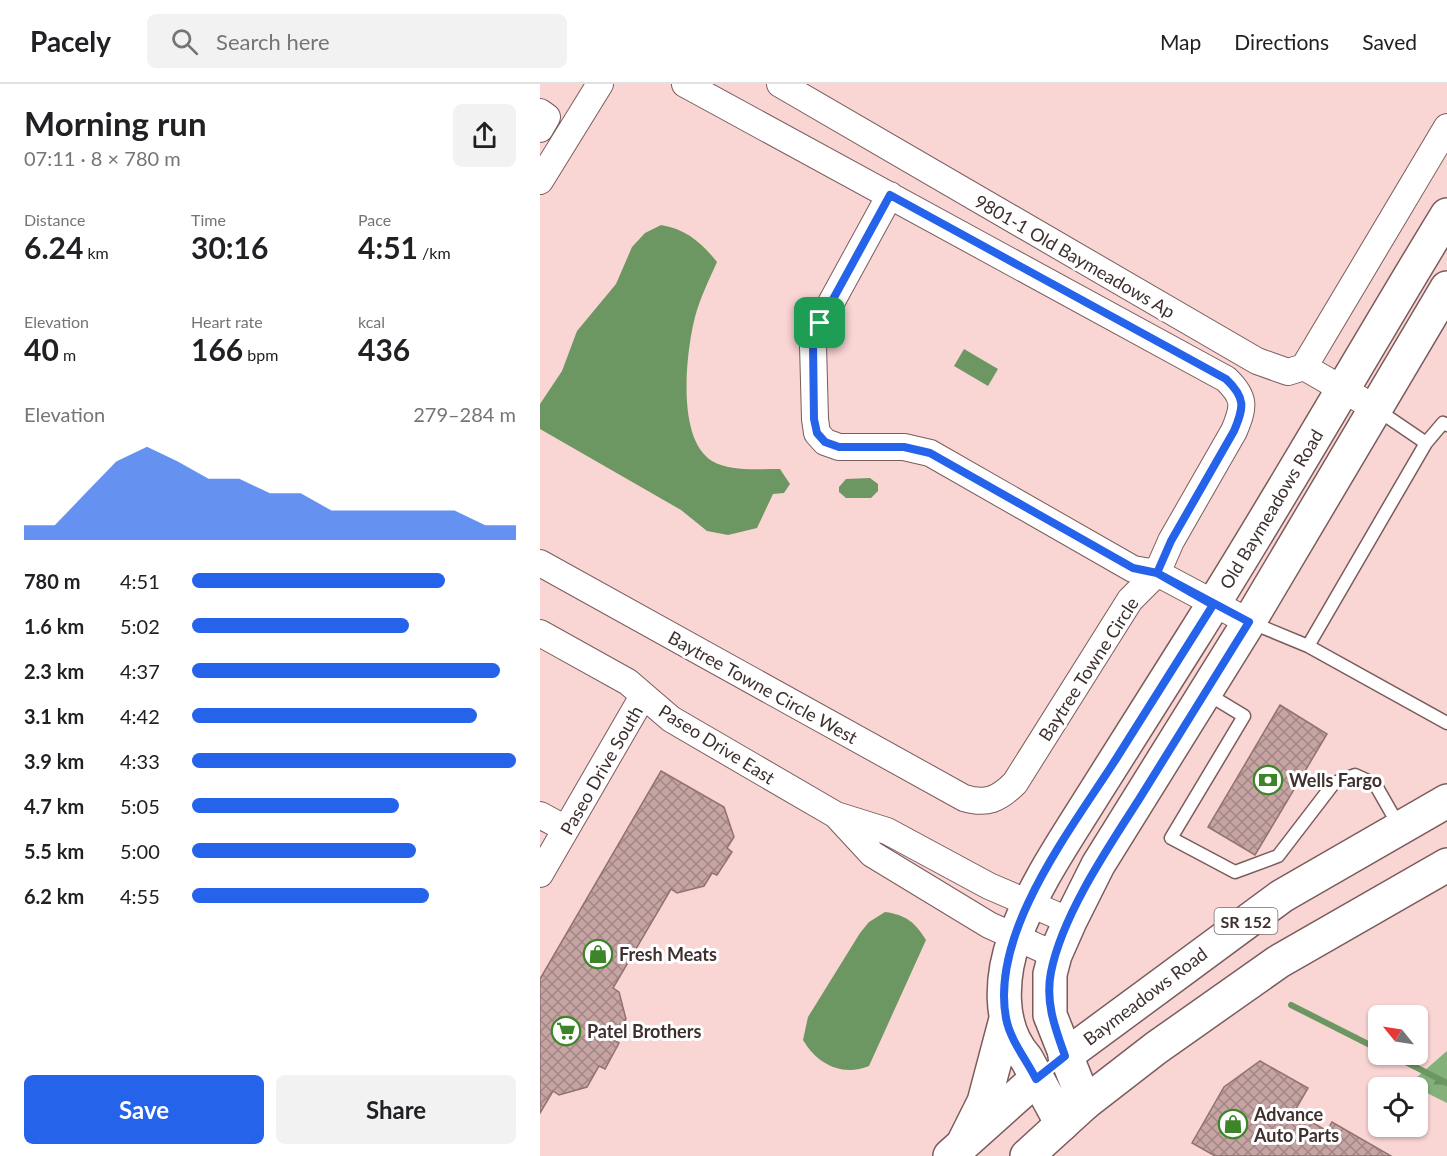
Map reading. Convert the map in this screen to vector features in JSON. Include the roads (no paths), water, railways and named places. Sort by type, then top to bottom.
[{"type":"street","points":[[540,181],[600,84]]},
{"type":"street","points":[[685,84],[890,195],[820,323],[813,354],[814,419],[817,433],[825,442],[839,447],[904,447],[930,453],[1133,568],[1157,573],[1213,605],[1249,622]]},
{"type":"street","name":"9801-1 Old Baymeadows Ap","points":[[780,84],[1257,362],[1288,372],[1305,367]]},
{"type":"street","points":[[540,112],[547,117],[540,129]]},
{"type":"street","points":[[1375,408],[1305,367],[1447,127]]},
{"type":"street","name":"Baytree Towne Circle","points":[[890,195],[1226,379],[1238,390],[1242,401],[1241,414],[1234,431],[1171,541],[1157,573],[1130,600],[1015,783],[1004,794],[990,802]]},
{"type":"street","name":"Old Baymeadows Road","points":[[1073,1114],[1036,1079],[1026,1058],[1018,1049],[1006,1019],[1004,994],[1008,960],[1014,938],[1056,854],[1213,605],[1447,215]]},
{"type":"street","name":"Old Baymeadows Road","points":[[1073,1114],[1065,1056],[1050,1015],[1050,974],[1055,955],[1070,921],[1098,865],[1249,622],[1447,288]]},
{"type":"street","name":"Baytree Towne Circle West","points":[[540,562],[964,798],[990,802]]},
{"type":"street","name":"Paseo Drive East","points":[[540,633],[628,682],[671,719],[836,815],[887,831],[989,886],[1070,921]]},
{"type":"street","name":"Paseo Drive South","points":[[540,874],[643,696]]},
{"type":"street","name":"Baymeadows Road","points":[[957,1149],[1065,1056],[1282,896],[1400,827],[1445,808]]},
{"type":"street","points":[[540,815],[566,829]]},
{"type":"street","name":"Paseo Drive East","points":[[836,815],[872,854],[1014,938],[1055,955]]},
{"type":"street","name":"SR 152","points":[[1027,1156],[1073,1114],[1156,1048],[1278,962],[1447,865]]},
{"type":"street","points":[[957,1149],[984,1102],[1006,1019]]},
{"type":"lane","points":[[1375,408],[1426,443]]},
{"type":"lane","points":[[1308,646],[1426,443],[1443,423],[1447,425]]},
{"type":"lane","points":[[1249,622],[1308,646],[1447,723]]},
{"type":"lane","points":[[1205,692],[1244,716],[1171,838],[1234,872],[1278,856],[1334,783],[1355,775],[1375,784],[1400,827]]},
{"type":"waterway","points":[[1291,1005],[1368,1044]]},
{"type":"waterway","points":[[1412,1065],[1447,1083]]},
{"type":"place","name":"Wells Fargo","points":[[1268,780]]},
{"type":"place","name":"Fresh Meats","points":[[598,954]]},
{"type":"place","name":"Patel Brothers","points":[[566,1031]]},
{"type":"place","name":"Advance Auto Parts","points":[[1233,1124]]}]
